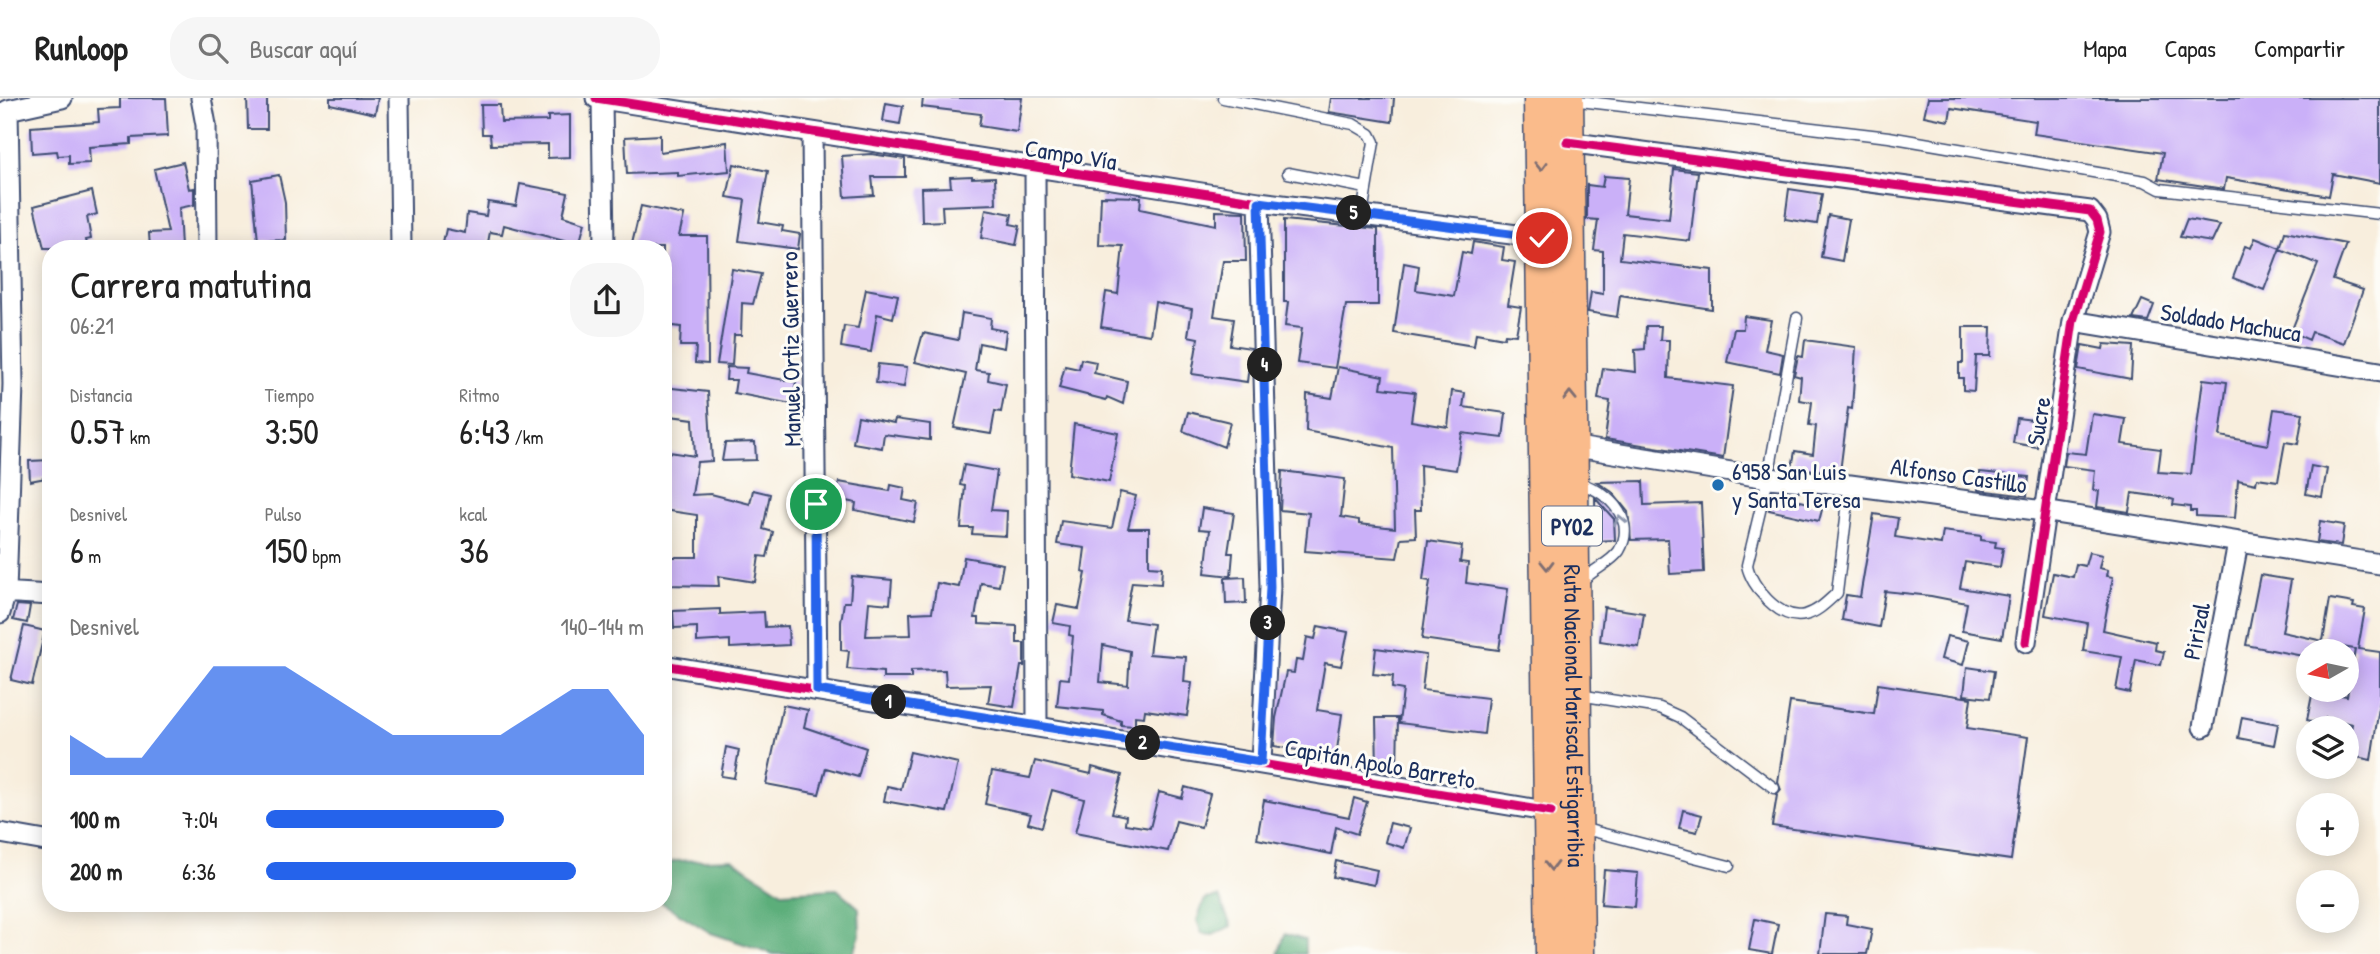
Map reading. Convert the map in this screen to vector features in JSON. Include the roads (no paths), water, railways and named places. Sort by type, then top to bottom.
[{"type":"highway","name":"Ruta Nacional Mariscal Estigarribia","points":[[1552,954],[1575,695],[1567,142],[1558,98]]},
{"type":"highway","name":"Ruta Nacional Mariscal Estigarribia","points":[[1558,98],[1542,238],[1564,819],[1578,954]]},
{"type":"street","points":[[0,613],[3,592],[7,383],[4,184],[8,110],[62,98]]},
{"type":"street","points":[[201,98],[206,125],[208,240]]},
{"type":"street","points":[[399,98],[401,240]]},
{"type":"street","points":[[600,98],[604,240]]},
{"type":"street","name":"Campo Vía","points":[[600,98],[1259,202],[1542,238]]},
{"type":"street","name":"Manuel Ortiz Guerrero","points":[[812,132],[817,690]]},
{"type":"street","name":"Sucre","points":[[1567,142],[2090,211],[2097,220],[2100,232],[2073,321],[2026,642]]},
{"type":"street","points":[[1035,168],[1037,726]]},
{"type":"street","points":[[1259,202],[1270,587],[1261,762]]},
{"type":"street","name":"Soldado Machuca","points":[[2073,321],[2380,372]]},
{"type":"street","name":"Alfonso Castillo","points":[[1571,446],[1768,478],[1850,485],[2043,512],[2380,564]]},
{"type":"street","name":"Pirizal","points":[[2203,727],[2238,543]]},
{"type":"street","points":[[3,592],[42,594]]},
{"type":"street","name":"Capitán Apolo Barreto","points":[[672,666],[1261,762],[1564,819]]},
{"type":"street","points":[[0,833],[42,840]]},
{"type":"lane","points":[[1223,98],[1363,128],[1374,142],[1362,214]]},
{"type":"lane","points":[[1558,98],[1889,137],[2145,181],[2160,189],[2380,214]]},
{"type":"lane","points":[[1289,173],[1366,188]]},
{"type":"lane","points":[[1797,318],[1768,478],[1747,565],[1749,579],[1770,601],[1787,613],[1804,615],[1823,606],[1837,593],[1850,485]]},
{"type":"lane","points":[[1572,481],[1605,494],[1619,510],[1623,529],[1618,551],[1588,573],[1573,591]]},
{"type":"lane","points":[[1575,695],[1660,708],[1680,717],[1774,788]]},
{"type":"lane","points":[[1564,819],[1728,866]]},
{"type":"place","name":"6958 San Luis y Santa Teresa","points":[[1718,485]]}]
